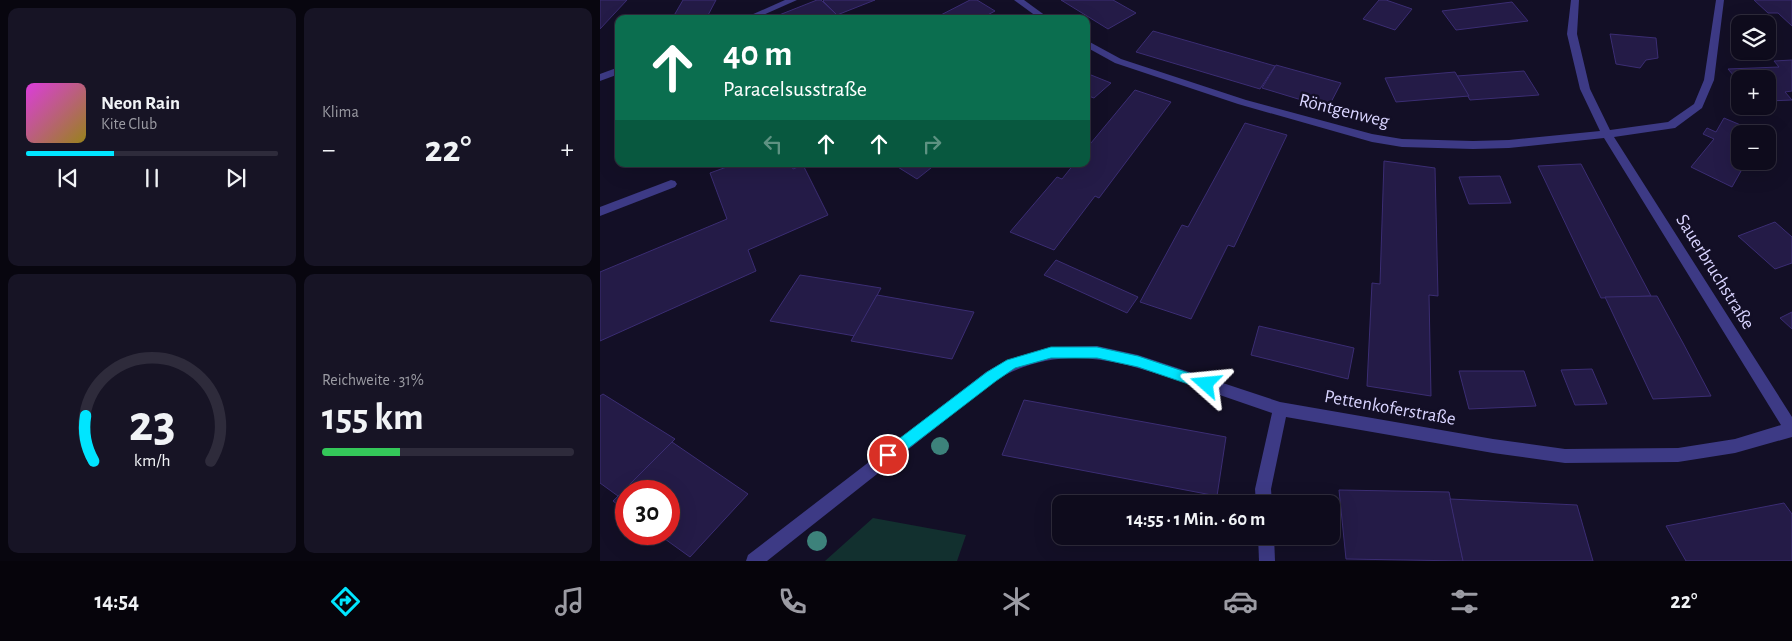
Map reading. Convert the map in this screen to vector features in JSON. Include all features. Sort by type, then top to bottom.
[{"type":"street","points":[[756,15],[794,0]]},
{"type":"street","points":[[1018,0],[1040,15]]},
{"type":"street","name":"Sauerbruchstraße","points":[[1575,0],[1572,34],[1574,44],[1585,89],[1607,134],[1792,429]]},
{"type":"street","points":[[1607,134],[1671,125],[1698,106],[1709,80],[1720,0]]},
{"type":"street","name":"Röntgenweg","points":[[1090,45],[1118,61],[1141,69],[1242,102],[1372,138],[1402,142],[1473,146],[1607,134]]},
{"type":"street","points":[[600,78],[615,72]]},
{"type":"street","points":[[600,212],[671,184]]},
{"type":"street","name":"Pettenkoferstraße","points":[[754,561],[829,500],[991,376],[1012,364],[1051,353],[1097,352],[1138,361],[1280,409],[1493,446],[1565,456],[1678,455],[1736,446],[1792,429]]},
{"type":"street","points":[[1263,495],[1263,489],[1280,409]]},
{"type":"street","points":[[1266,545],[1267,561]]},
{"type":"green space","points":[[873,518],[966,535],[957,561],[825,561]]},
{"type":"building","points":[[600,0],[627,0],[600,29]]},
{"type":"building","points":[[683,0],[716,0],[708,15],[674,15]]},
{"type":"building","points":[[821,0],[837,15],[779,15]]},
{"type":"building","points":[[824,0],[875,0],[837,15],[823,1]]},
{"type":"building","points":[[970,0],[977,0],[995,11],[988,15],[941,15]]},
{"type":"building","points":[[1061,0],[1113,0],[1136,13],[1108,29],[1090,18],[1090,15],[1085,15]]},
{"type":"building","points":[[1379,0],[1386,0],[1412,9],[1395,30],[1363,19]]},
{"type":"building","points":[[1754,0],[1792,0],[1792,26],[1778,13],[1768,13]]},
{"type":"building","points":[[1512,2],[1528,21],[1456,30],[1442,11]]},
{"type":"building","points":[[1153,31],[1275,66],[1260,89],[1136,52]]},
{"type":"building","points":[[1610,34],[1656,38],[1658,58],[1646,60],[1640,68],[1616,64]]},
{"type":"building","points":[[1792,60],[1792,91],[1785,92],[1792,100],[1776,101],[1776,70],[1731,70],[1731,72],[1728,69],[1779,67],[1774,61]]},
{"type":"building","points":[[1276,65],[1341,83],[1328,108],[1262,88]]},
{"type":"building","points":[[1524,71],[1539,95],[1470,100],[1457,76]]},
{"type":"building","points":[[1455,72],[1469,96],[1396,102],[1385,78]]},
{"type":"building","points":[[1090,75],[1111,83],[1094,98],[1090,96]]},
{"type":"building","points":[[1135,90],[1171,102],[1099,198],[1095,196],[1054,250],[1010,232],[1057,177],[1062,179],[1072,167],[1090,167],[1090,144]]},
{"type":"building","points":[[1724,118],[1741,125],[1731,125],[1731,170],[1741,171],[1732,187],[1691,167],[1714,139],[1703,134],[1707,128],[1716,132]]},
{"type":"building","points":[[1245,123],[1287,135],[1234,247],[1228,245],[1191,319],[1140,302],[1182,225],[1188,227]]},
{"type":"building","points":[[1384,161],[1435,168],[1438,296],[1429,295],[1431,396],[1367,386],[1372,283],[1380,284]]},
{"type":"building","points":[[1581,164],[1651,296],[1601,298],[1538,166]]},
{"type":"building","points":[[727,167],[792,167],[793,169],[804,167],[828,215],[748,250],[756,271],[600,341],[600,272],[727,219],[710,173]]},
{"type":"building","points":[[898,167],[932,167],[917,179]]},
{"type":"building","points":[[1500,176],[1511,203],[1469,204],[1459,177]]},
{"type":"building","points":[[1775,222],[1792,237],[1792,263],[1775,269],[1738,236]]},
{"type":"building","points":[[1056,260],[1138,297],[1127,313],[1044,275]]},
{"type":"building","points":[[800,275],[881,288],[855,336],[770,321]]},
{"type":"building","points":[[877,295],[974,312],[952,359],[851,341]]},
{"type":"building","points":[[1657,296],[1711,396],[1653,399],[1605,297]]},
{"type":"building","points":[[1792,312],[1792,329],[1780,318]]},
{"type":"building","points":[[1259,326],[1354,348],[1348,379],[1251,355]]},
{"type":"building","points":[[1592,369],[1607,404],[1575,405],[1561,370]]},
{"type":"building","points":[[1459,371],[1524,371],[1536,406],[1469,409]]},
{"type":"building","points":[[603,394],[675,439],[634,480],[615,480],[615,494],[600,483],[600,396]]},
{"type":"building","points":[[1024,400],[1226,437],[1217,495],[1002,455]]},
{"type":"building","points":[[672,442],[748,494],[690,557],[673,545],[680,545],[680,480],[634,480]]},
{"type":"building","points":[[1339,490],[1449,492],[1463,561],[1346,559]]},
{"type":"building","points":[[1450,499],[1577,505],[1593,561],[1463,561]]},
{"type":"building","points":[[1784,503],[1792,514],[1792,561],[1686,561],[1666,526]]},
{"type":"route","points":[[888,455],[991,376],[1012,364],[1051,353],[1097,352],[1138,361],[1206,384]]}]
